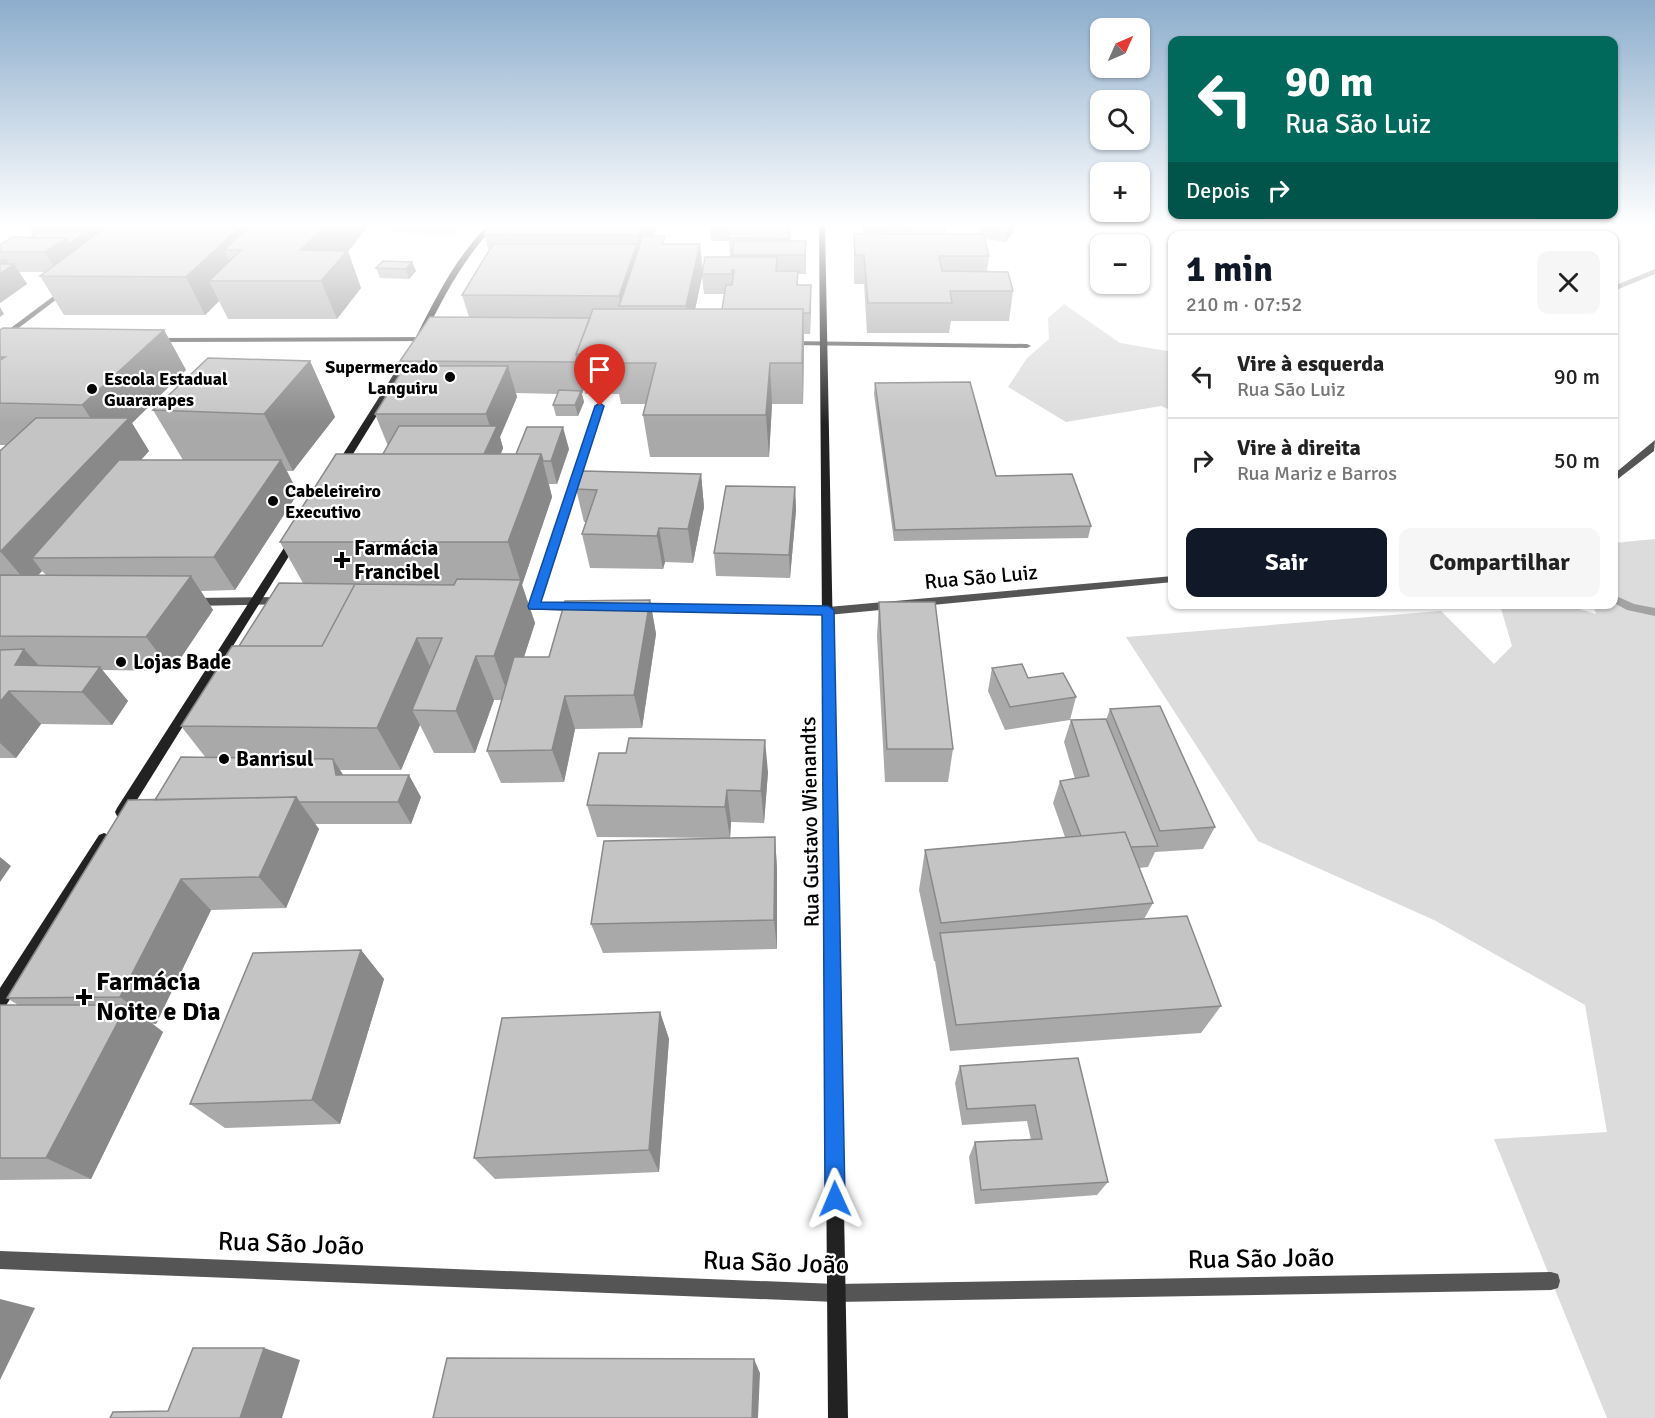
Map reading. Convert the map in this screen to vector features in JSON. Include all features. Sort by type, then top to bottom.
[{"type":"main road","points":[[331,480],[418,339],[444,291]]},
{"type":"main road","name":"Rua Gustavo Wienandts","points":[[823,291],[838,1418]]},
{"type":"main road","points":[[0,1002],[231,642],[300,530]]},
{"type":"street","points":[[0,340],[65,291]]},
{"type":"street","points":[[144,340],[442,339]]},
{"type":"street","points":[[0,340],[12,340]]},
{"type":"street","points":[[779,343],[1028,346]]},
{"type":"street","points":[[534,606],[600,406]]},
{"type":"street","points":[[1618,476],[1651,449],[1655,443]]},
{"type":"street","name":"Rua São Luiz","points":[[628,608],[828,610],[1168,579]]},
{"type":"street","points":[[185,603],[301,602]]},
{"type":"street","points":[[499,605],[592,607]]},
{"type":"street","name":"Rua São João","points":[[0,1260],[836,1293],[1551,1281]]},
{"type":"shaded area","points":[[1064,304],[1120,343],[1168,351],[1168,409],[1161,406],[1066,422],[1008,387],[1027,358],[1049,339],[1048,318]]},
{"type":"shaded area","points":[[1655,539],[1655,1418],[1607,1418],[1494,1139],[1607,1132],[1585,1005],[1436,921],[1258,841],[1126,637],[1441,611],[1494,664],[1512,646],[1501,609],[1579,609],[1596,614],[1594,609],[1618,609],[1618,543]]},
{"type":"building","points":[[464,291],[621,291],[619,296],[462,295]]},
{"type":"building","points":[[624,291],[689,291],[686,306],[619,306]]},
{"type":"building","points":[[725,291],[811,291],[810,313],[803,313],[803,309],[722,309]]},
{"type":"building","points":[[867,291],[950,291],[952,303],[868,303]]},
{"type":"building","points":[[593,309],[803,309],[802,363],[770,363],[766,415],[643,415],[656,363],[614,363],[616,354],[576,354]]},
{"type":"building","points":[[430,317],[590,318],[575,362],[400,361]]},
{"type":"building","points":[[3,328],[164,330],[82,405],[0,403],[0,360],[5,357],[0,357],[0,330]]},
{"type":"building","points":[[208,358],[310,361],[264,414],[153,410]]},
{"type":"building","points":[[405,366],[508,366],[486,414],[375,414]]},
{"type":"building","points":[[970,382],[996,476],[1072,474],[1091,526],[895,530],[875,383]]},
{"type":"building","points":[[559,390],[581,391],[575,405],[553,405]]},
{"type":"building","points":[[36,418],[129,418],[0,552],[0,451]]},
{"type":"building","points":[[399,426],[497,426],[484,454],[383,454]]},
{"type":"building","points":[[527,427],[563,427],[551,461],[543,461],[541,454],[516,454]]},
{"type":"building","points":[[336,454],[541,454],[508,542],[280,542]]},
{"type":"building","points":[[119,460],[281,460],[214,557],[32,558]]},
{"type":"building","points":[[583,471],[701,474],[688,529],[659,528],[657,536],[582,534],[597,490],[576,489]]},
{"type":"building","points":[[726,486],[795,487],[789,555],[714,553]]},
{"type":"building","points":[[0,575],[191,576],[146,637],[0,636]]},
{"type":"building","points":[[457,579],[521,580],[494,656],[476,656],[456,711],[412,710],[442,638],[417,638],[377,728],[181,726],[232,646],[322,646],[355,584],[454,585]]},
{"type":"building","points":[[279,583],[360,584],[355,584],[322,646],[239,646]]},
{"type":"building","points":[[650,600],[634,695],[565,696],[552,750],[487,751],[514,657],[549,657],[565,601]]},
{"type":"building","points":[[879,602],[935,602],[953,749],[887,749]]},
{"type":"building","points":[[24,649],[15,665],[100,667],[82,692],[9,691],[0,702],[0,650]]},
{"type":"building","points":[[1022,664],[1028,678],[1063,673],[1076,697],[1010,707],[992,668]]},
{"type":"building","points":[[1160,706],[1215,827],[1160,831],[1110,709]]},
{"type":"building","points":[[1106,719],[1158,846],[1131,847],[1125,832],[1081,836],[1060,781],[1089,776],[1071,720]]},
{"type":"building","points":[[629,738],[765,740],[761,791],[727,790],[725,807],[587,805],[599,753],[626,753]]},
{"type":"building","points":[[181,757],[333,759],[336,775],[409,775],[398,802],[299,802],[296,797],[155,800]]},
{"type":"building","points":[[296,797],[259,877],[181,879],[120,997],[7,998],[128,800]]},
{"type":"building","points":[[1125,832],[1153,903],[941,923],[925,850]]},
{"type":"building","points":[[775,837],[774,920],[591,924],[604,841]]},
{"type":"building","points":[[1187,916],[1221,1006],[956,1025],[940,933]]},
{"type":"building","points":[[361,950],[312,1100],[190,1104],[253,953]]},
{"type":"building","points":[[0,1005],[127,1005],[46,1158],[0,1158]]},
{"type":"building","points":[[660,1012],[649,1150],[474,1158],[502,1018]]},
{"type":"building","points":[[1078,1058],[1108,1182],[981,1190],[975,1142],[1042,1139],[1035,1105],[967,1109],[960,1066]]},
{"type":"building","points":[[193,1348],[264,1348],[240,1418],[110,1418],[113,1412],[168,1411]]},
{"type":"building","points":[[447,1358],[754,1359],[752,1418],[433,1418]]},
{"type":"waterway","points":[[1618,601],[1631,607],[1655,612]]},
{"type":"place","name":"Supermercado Languiru","points":[[450,377]]},
{"type":"place","name":"Escola Estadual Guararapes","points":[[92,389]]},
{"type":"place","name":"Cabeleireiro Executivo","points":[[273,501]]},
{"type":"place","name":"Farmácia Francibel","points":[[342,560]]},
{"type":"place","name":"Lojas Bade","points":[[121,662]]},
{"type":"place","name":"Banrisul","points":[[224,759]]},
{"type":"place","name":"Farmácia Noite e Dia","points":[[84,997]]},
{"type":"route","points":[[600,406],[534,606],[828,610],[835,1199]]}]
